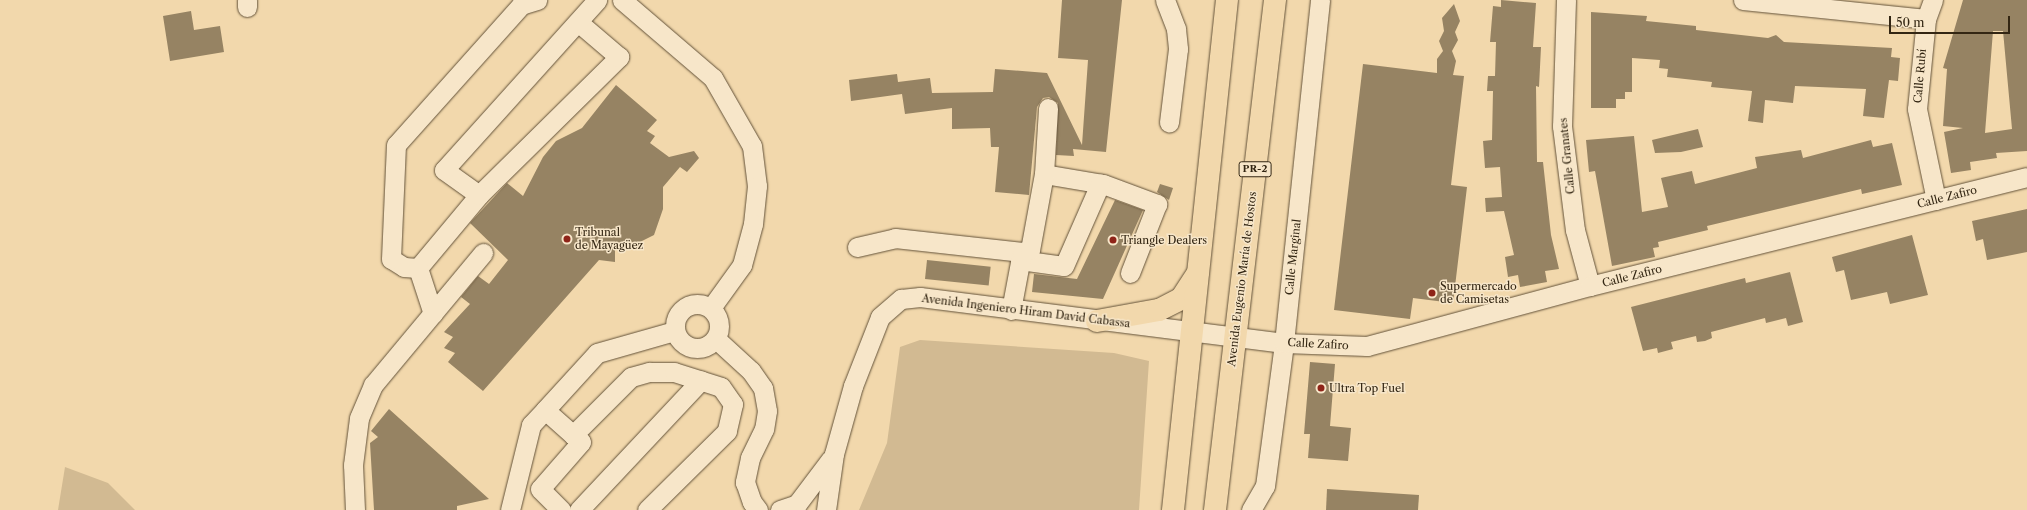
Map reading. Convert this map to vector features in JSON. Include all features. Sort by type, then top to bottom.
[{"type":"highway","name":"Avenida Eugenio María de Hostos","points":[[1215,510],[1275,0]]},
{"type":"highway","points":[[1173,510],[1194,333],[1223,6]]},
{"type":"highway","points":[[1097,321],[1159,310],[1181,299],[1200,270]]},
{"type":"street","points":[[418,268],[404,267],[391,258],[396,145],[521,5],[537,0]]},
{"type":"street","points":[[479,195],[444,170],[597,0]]},
{"type":"street","points":[[622,0],[713,78],[752,146],[757,186],[753,224],[742,265],[711,308]]},
{"type":"street","points":[[1166,0],[1176,29],[1178,49],[1169,122]]},
{"type":"street","name":"Calle Marginal","points":[[1251,510],[1265,486],[1284,343],[1320,0]]},
{"type":"street","name":"Calle Granates","points":[[1566,0],[1562,126],[1575,230],[1590,286]]},
{"type":"street","points":[[1743,0],[1926,19]]},
{"type":"street","name":"Calle Rubí","points":[[1933,0],[1926,19],[1917,109],[1936,200]]},
{"type":"street","points":[[418,268],[479,195],[619,57],[578,22]]},
{"type":"street","points":[[1012,310],[1021,256],[1030,250],[1044,174],[1048,108]]},
{"type":"street","points":[[1044,174],[1100,184],[1157,204],[1130,273]]},
{"type":"street","name":"Calle Zafiro","points":[[1235,338],[1284,343],[1367,346],[1590,286],[2027,177]]},
{"type":"street","points":[[857,247],[895,238],[1021,256],[1064,266],[1100,184]]},
{"type":"street","points":[[356,510],[353,465],[359,418],[373,385],[483,253]]},
{"type":"street","points":[[418,268],[433,314]]},
{"type":"street","name":"Avenida Ingeniero Hiram David Cabassa","points":[[826,510],[834,454],[856,379],[880,317],[889,307],[901,299],[920,297],[1235,338]]},
{"type":"street","points":[[698,303],[711,308],[719,323],[716,339],[701,349],[684,346],[674,331],[675,317],[684,307],[698,303]]},
{"type":"street","points":[[510,510],[531,425],[597,353],[674,331]]},
{"type":"street","points":[[716,339],[751,371],[763,388],[767,411],[764,429],[750,458],[745,482],[752,502],[758,510]]},
{"type":"street","points":[[573,435],[631,376],[649,372],[674,372],[721,387],[733,404],[727,431],[646,510]]},
{"type":"street","points":[[579,510],[701,380]]},
{"type":"street","points":[[545,410],[581,442],[540,489],[562,510]]},
{"type":"street","points":[[780,510],[797,504],[834,454]]},
{"type":"shaded area","points":[[920,340],[1114,353],[1149,361],[1139,510],[859,510],[887,443],[900,347]]},
{"type":"shaded area","points":[[65,467],[108,483],[135,510],[58,510]]},
{"type":"building","points":[[1062,0],[1122,0],[1106,152],[1073,149],[1074,156],[1056,155],[1058,103],[1049,97],[1043,98],[1037,107],[1029,195],[995,192],[999,147],[991,147],[990,128],[952,129],[952,108],[905,114],[902,94],[851,101],[849,80],[897,74],[898,82],[930,78],[932,93],[993,92],[995,69],[1047,73],[1082,145],[1088,60],[1058,58]]},
{"type":"building","points":[[1501,0],[1536,3],[1533,47],[1541,47],[1539,87],[1536,86],[1537,162],[1543,162],[1551,235],[1559,269],[1545,271],[1547,282],[1520,287],[1518,275],[1508,277],[1505,257],[1514,255],[1504,211],[1486,212],[1485,198],[1502,197],[1500,167],[1485,168],[1483,141],[1492,140],[1493,91],[1487,91],[1488,76],[1495,76],[1496,42],[1490,42],[1493,6],[1501,7]]},
{"type":"building","points":[[1963,0],[2027,0],[2027,151],[1996,153],[1997,158],[1970,162],[1971,170],[1951,173],[1944,132],[1963,128],[1943,126],[1947,69],[1943,68]],"holes":[[[1993,31],[2003,31],[2012,129],[1985,133]]]},
{"type":"building","points":[[1454,4],[1460,21],[1455,32],[1458,40],[1452,51],[1456,61],[1453,75],[1464,76],[1451,185],[1467,187],[1453,303],[1413,298],[1410,319],[1334,310],[1363,64],[1437,73],[1437,59],[1443,51],[1439,41],[1444,31],[1442,18]]},
{"type":"building","points":[[191,11],[194,30],[220,26],[224,52],[170,61],[163,16]]},
{"type":"building","points":[[1591,12],[1647,16],[1646,21],[1696,26],[1696,30],[1768,38],[1776,35],[1784,42],[1892,48],[1891,57],[1900,58],[1898,81],[1889,80],[1884,118],[1863,116],[1866,89],[1795,86],[1793,103],[1765,100],[1763,123],[1748,121],[1752,91],[1711,87],[1712,82],[1667,77],[1668,69],[1659,68],[1660,60],[1632,58],[1632,92],[1625,92],[1625,99],[1616,99],[1616,108],[1591,108]]},
{"type":"building","name":"Tribunal de Mayagüez","points":[[616,85],[657,120],[647,131],[655,136],[650,143],[669,157],[694,151],[699,158],[687,172],[680,167],[663,187],[663,209],[654,235],[640,242],[615,247],[615,262],[599,260],[483,391],[448,362],[455,353],[444,348],[453,337],[444,332],[470,304],[461,297],[478,276],[489,284],[508,260],[470,223],[507,183],[523,196],[543,157],[556,141],[582,128]]},
{"type":"building","points":[[1698,129],[1703,147],[1681,152],[1655,153],[1652,140]]},
{"type":"building","points":[[1634,136],[1642,212],[1668,207],[1661,178],[1692,171],[1695,184],[1757,168],[1755,157],[1801,150],[1803,158],[1871,140],[1873,147],[1892,143],[1902,185],[1862,194],[1861,189],[1707,226],[1708,230],[1658,242],[1659,247],[1653,248],[1655,257],[1612,266],[1595,171],[1589,172],[1586,140]]},
{"type":"building","points":[[1160,184],[1173,188],[1169,200],[1157,192]]},
{"type":"building","name":"Triangle Dealers","points":[[1115,200],[1143,210],[1103,299],[1032,292],[1034,274],[1077,279]]},
{"type":"building","points":[[2027,209],[2027,252],[1987,260],[1983,239],[1976,241],[1972,221]]},
{"type":"building","points":[[1912,235],[1928,295],[1890,304],[1887,292],[1851,300],[1844,270],[1836,272],[1832,257]]},
{"type":"building","points":[[927,260],[991,267],[989,286],[925,279]]},
{"type":"building","points":[[1790,272],[1803,322],[1788,326],[1786,318],[1766,323],[1765,318],[1711,332],[1712,338],[1705,341],[1697,342],[1696,336],[1671,342],[1673,349],[1658,353],[1657,348],[1643,351],[1631,307],[1745,278],[1746,283]]},
{"type":"building","points":[[1310,362],[1335,364],[1330,426],[1351,428],[1348,461],[1308,458],[1310,434],[1304,434]]},
{"type":"building","points":[[389,409],[489,499],[457,506],[457,510],[374,510],[370,443],[378,437],[371,431]]},
{"type":"building","points":[[1327,489],[1419,495],[1418,510],[1326,510]]},
{"type":"place","name":"Tribunal de Mayagüez","points":[[567,239]]},
{"type":"place","name":"Triangle Dealers","points":[[1113,240]]},
{"type":"place","name":"Supermercado de Camisetas","points":[[1432,293]]},
{"type":"place","name":"Ultra Top Fuel","points":[[1321,388]]}]
